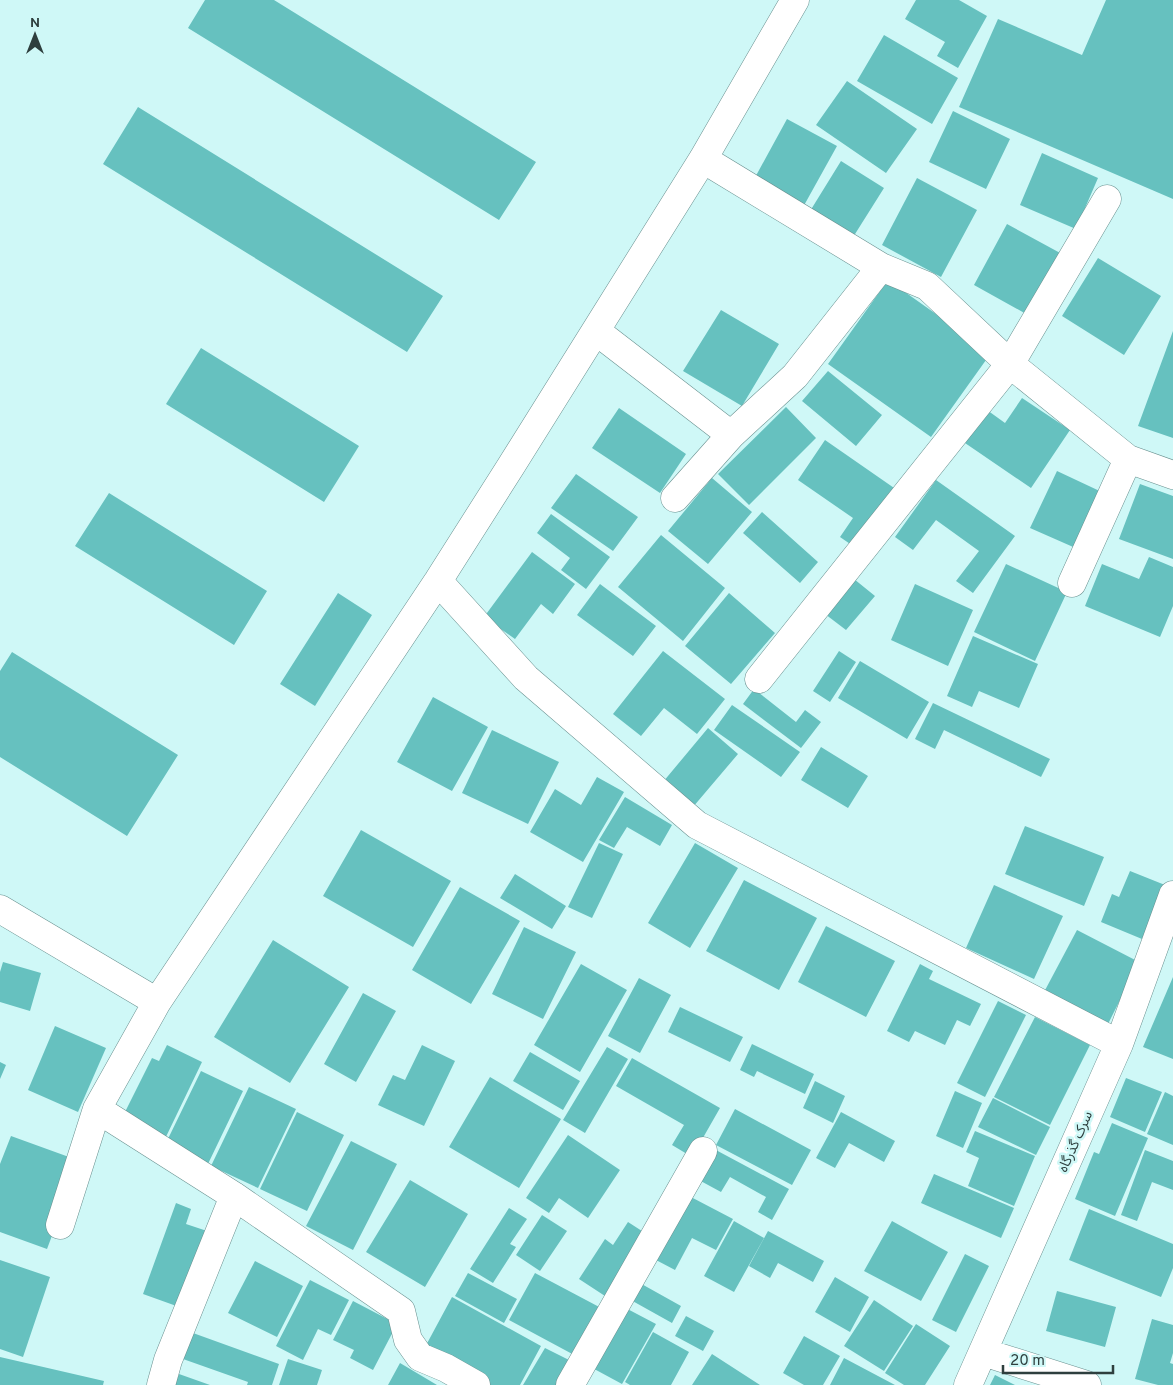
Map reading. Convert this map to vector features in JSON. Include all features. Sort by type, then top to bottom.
[{"type":"street","points":[[60,1226],[97,1109],[157,1002],[438,581],[703,159],[795,0]]},
{"type":"street","points":[[703,159],[881,268],[927,286],[1010,364],[1128,458],[1173,475]]},
{"type":"street","points":[[759,679],[1010,364],[1107,199]]},
{"type":"street","points":[[675,498],[731,435],[795,376],[881,268]]},
{"type":"street","points":[[596,331],[731,435]]},
{"type":"street","points":[[1072,583],[1128,458]]},
{"type":"street","points":[[438,581],[526,678],[697,825],[1119,1044]]},
{"type":"street","name":"سرک گذرگاه","points":[[968,1385],[1119,1044],[1173,895]]},
{"type":"street","points":[[0,909],[157,1002]]},
{"type":"street","points":[[97,1109],[234,1196],[401,1311],[408,1340],[420,1357],[446,1368],[476,1385]]},
{"type":"street","points":[[570,1385],[703,1151]]},
{"type":"street","points":[[161,1385],[168,1360],[234,1196]]},
{"type":"street","points":[[983,1352],[1087,1385]]},
{"type":"building","points":[[205,0],[274,0],[536,162],[499,220],[188,28]]},
{"type":"building","points":[[916,0],[959,0],[987,16],[958,68],[937,56],[945,42],[905,19]]},
{"type":"building","points":[[1106,0],[1173,0],[1173,199],[959,107],[998,19],[1082,55]]},
{"type":"building","points":[[884,35],[958,78],[932,124],[857,81]]},
{"type":"building","points":[[847,81],[917,129],[886,173],[816,125]]},
{"type":"building","points":[[138,107],[443,296],[407,352],[103,164]]},
{"type":"building","points":[[953,111],[1010,139],[986,189],[929,162]]},
{"type":"building","points":[[787,119],[837,146],[802,209],[752,183]]},
{"type":"building","points":[[1042,153],[1098,178],[1076,229],[1020,205]]},
{"type":"building","points":[[841,161],[884,188],[850,242],[807,216]]},
{"type":"building","points":[[917,178],[977,210],[941,277],[882,245]]},
{"type":"building","points":[[1007,224],[1062,254],[1028,315],[974,285]]},
{"type":"building","points":[[1098,258],[1161,296],[1124,355],[1062,316]]},
{"type":"building","points":[[888,280],[991,353],[931,437],[828,364]]},
{"type":"building","points":[[721,310],[779,344],[742,406],[683,371]]},
{"type":"building","points":[[1173,331],[1173,438],[1138,426]]},
{"type":"building","points":[[201,348],[359,446],[324,502],[166,404]]},
{"type":"building","points":[[828,371],[882,415],[856,446],[802,401]]},
{"type":"building","points":[[1022,398],[1070,430],[1031,488],[965,443],[987,410],[1005,423]]},
{"type":"building","points":[[786,407],[816,438],[749,505],[718,474]]},
{"type":"building","points":[[619,408],[686,454],[660,493],[592,448]]},
{"type":"building","points":[[825,440],[897,490],[856,548],[840,537],[853,518],[798,480]]},
{"type":"building","points":[[1057,471],[1106,494],[1080,550],[1030,528]]},
{"type":"building","points":[[576,474],[638,517],[613,551],[551,508]]},
{"type":"building","points":[[712,478],[752,512],[708,564],[668,531]]},
{"type":"building","points":[[936,480],[1015,536],[973,593],[956,581],[979,551],[936,520],[913,550],[895,537]]},
{"type":"building","points":[[1140,484],[1173,496],[1173,559],[1119,539]]},
{"type":"building","points":[[109,493],[267,591],[234,645],[75,546]]},
{"type":"building","points":[[762,512],[818,562],[800,583],[743,533]]},
{"type":"building","points":[[551,514],[610,557],[586,589],[561,570],[570,558],[537,533]]},
{"type":"building","points":[[661,535],[725,588],[683,641],[618,587]]},
{"type":"building","points":[[532,552],[575,584],[553,614],[541,604],[515,639],[484,617]]},
{"type":"building","points":[[1149,557],[1173,567],[1173,606],[1160,637],[1085,606],[1102,564],[1139,579]]},
{"type":"building","points":[[1006,564],[1067,592],[1035,661],[974,632]]},
{"type":"building","points":[[854,579],[875,596],[846,630],[825,614]]},
{"type":"building","points":[[600,584],[656,626],[633,656],[577,615]]},
{"type":"building","points":[[915,584],[973,610],[948,666],[891,640]]},
{"type":"building","points":[[338,593],[372,615],[315,706],[280,684]]},
{"type":"building","points":[[729,593],[775,633],[731,684],[685,646]]},
{"type":"building","points":[[973,636],[1038,664],[1019,708],[979,691],[972,707],[947,696]]},
{"type":"building","points":[[663,651],[725,699],[697,734],[664,708],[641,736],[613,714]]},
{"type":"building","points":[[839,651],[856,662],[830,702],[813,691]]},
{"type":"building","points":[[12,652],[178,755],[127,836],[0,757],[0,671]]},
{"type":"building","points":[[860,661],[929,702],[907,739],[838,698]]},
{"type":"building","points":[[754,689],[796,722],[805,710],[821,722],[801,748],[743,704]]},
{"type":"building","points":[[433,697],[488,727],[452,791],[397,762]]},
{"type":"building","points":[[933,703],[1050,759],[1041,777],[944,730],[935,749],[915,739]]},
{"type":"building","points":[[732,705],[800,752],[781,777],[714,730]]},
{"type":"building","points":[[708,728],[738,754],[693,807],[663,782]]},
{"type":"building","points":[[492,730],[559,762],[528,824],[462,793]]},
{"type":"building","points":[[821,747],[868,776],[848,808],[801,780]]},
{"type":"building","points":[[597,777],[624,792],[583,862],[530,832],[555,789],[581,805]]},
{"type":"building","points":[[625,797],[672,825],[660,846],[627,827],[614,848],[599,840]]},
{"type":"building","points":[[1025,826],[1104,857],[1084,906],[1005,874]]},
{"type":"building","points":[[361,830],[451,881],[413,947],[323,896]]},
{"type":"building","points":[[599,843],[623,854],[592,918],[568,907]]},
{"type":"building","points":[[695,843],[738,868],[690,948],[648,923]]},
{"type":"building","points":[[1130,871],[1165,885],[1142,939],[1101,922],[1112,894],[1119,897]]},
{"type":"building","points":[[515,874],[566,906],[552,929],[500,898]]},
{"type":"building","points":[[744,880],[817,918],[779,990],[706,951]]},
{"type":"building","points":[[994,885],[1063,916],[1034,979],[966,948]]},
{"type":"building","points":[[460,887],[520,921],[471,1004],[412,970]]},
{"type":"building","points":[[826,926],[895,961],[866,1017],[798,982]]},
{"type":"building","points":[[524,927],[576,952],[543,1019],[492,994]]},
{"type":"building","points":[[1077,930],[1139,962],[1107,1026],[1043,994]]},
{"type":"building","points":[[273,940],[349,987],[290,1083],[214,1037]]},
{"type":"building","points":[[3,962],[41,973],[30,1011],[0,1002],[0,972]]},
{"type":"building","points":[[581,964],[627,990],[580,1072],[534,1045]]},
{"type":"building","points":[[920,964],[933,971],[929,979],[981,1004],[970,1026],[957,1020],[945,1045],[915,1031],[909,1042],[887,1031]]},
{"type":"building","points":[[1173,977],[1173,1059],[1143,1047]]},
{"type":"building","points":[[639,978],[671,995],[640,1053],[608,1036]]},
{"type":"building","points":[[363,993],[396,1011],[356,1082],[324,1064]]},
{"type":"building","points":[[998,1001],[1026,1015],[985,1097],[957,1083]]},
{"type":"building","points":[[680,1007],[743,1037],[730,1062],[668,1032]]},
{"type":"building","points":[[1035,1017],[1090,1045],[1050,1125],[994,1097]]},
{"type":"building","points":[[55,1026],[106,1048],[78,1112],[28,1090]]},
{"type":"building","points":[[752,1044],[814,1074],[805,1094],[757,1071],[754,1077],[740,1070]]},
{"type":"building","points":[[167,1045],[202,1062],[163,1143],[120,1122],[152,1058],[159,1061]]},
{"type":"building","points":[[422,1045],[455,1061],[424,1126],[378,1105],[393,1075],[405,1080]]},
{"type":"building","points":[[607,1047],[628,1059],[585,1133],[563,1120]]},
{"type":"building","points":[[530,1052],[580,1081],[563,1110],[513,1081]]},
{"type":"building","points":[[632,1058],[720,1108],[692,1157],[672,1145],[684,1125],[616,1086]]},
{"type":"building","points":[[0,1062],[6,1065],[0,1079]]},
{"type":"building","points":[[201,1071],[243,1091],[207,1166],[165,1145]]},
{"type":"building","points":[[490,1077],[561,1119],[519,1188],[449,1147]]},
{"type":"building","points":[[1126,1078],[1162,1092],[1145,1132],[1110,1117]]},
{"type":"building","points":[[815,1081],[845,1096],[833,1123],[803,1108]]},
{"type":"building","points":[[249,1087],[296,1109],[258,1188],[211,1166]]},
{"type":"building","points":[[955,1091],[982,1103],[963,1148],[936,1136]]},
{"type":"building","points":[[1165,1092],[1173,1096],[1173,1145],[1147,1134]]},
{"type":"building","points":[[993,1098],[1050,1127],[1036,1155],[978,1127]]},
{"type":"building","points":[[735,1109],[811,1150],[792,1185],[716,1145]]},
{"type":"building","points":[[297,1112],[344,1135],[307,1211],[260,1189]]},
{"type":"building","points":[[841,1112],[895,1141],[884,1162],[849,1143],[835,1168],[816,1158]]},
{"type":"building","points":[[1112,1123],[1148,1138],[1115,1216],[1075,1199],[1094,1152],[1099,1154]]},
{"type":"building","points":[[975,1131],[1035,1156],[1014,1206],[968,1186],[979,1158],[966,1152]]},
{"type":"building","points":[[568,1135],[620,1170],[588,1218],[559,1198],[549,1213],[526,1198]]},
{"type":"building","points":[[11,1136],[80,1161],[47,1249],[0,1232],[0,1164]]},
{"type":"building","points":[[351,1141],[397,1164],[353,1250],[306,1226]]},
{"type":"building","points":[[714,1149],[789,1189],[772,1220],[758,1212],[766,1197],[730,1177],[721,1192],[697,1179]]},
{"type":"building","points":[[1145,1150],[1173,1161],[1173,1190],[1152,1182],[1137,1221],[1121,1215]]},
{"type":"building","points":[[934,1174],[1014,1208],[1001,1238],[921,1203]]},
{"type":"building","points":[[410,1180],[468,1214],[425,1287],[366,1252]]},
{"type":"building","points":[[689,1196],[733,1219],[716,1250],[692,1238],[675,1270],[656,1260]]},
{"type":"building","points":[[176,1203],[191,1209],[186,1224],[210,1232],[182,1308],[143,1294]]},
{"type":"building","points":[[509,1208],[527,1219],[510,1244],[516,1247],[493,1283],[470,1269]]},
{"type":"building","points":[[1089,1209],[1173,1244],[1173,1268],[1161,1297],[1069,1260]]},
{"type":"building","points":[[542,1215],[567,1231],[540,1271],[516,1255]]},
{"type":"building","points":[[734,1221],[764,1238],[734,1292],[704,1276]]},
{"type":"building","points":[[892,1221],[948,1252],[921,1301],[864,1271]]},
{"type":"building","points":[[628,1222],[645,1233],[605,1296],[579,1279],[605,1239],[613,1245]]},
{"type":"building","points":[[768,1231],[824,1261],[813,1282],[778,1263],[770,1278],[749,1266]]},
{"type":"building","points":[[965,1254],[989,1266],[956,1332],[932,1320]]},
{"type":"building","points":[[0,1260],[50,1277],[23,1357],[0,1349]]},
{"type":"building","points":[[255,1261],[303,1286],[277,1337],[228,1313]]},
{"type":"building","points":[[468,1273],[517,1299],[504,1323],[455,1296]]},
{"type":"building","points":[[535,1273],[603,1309],[576,1356],[509,1320]]},
{"type":"building","points":[[835,1277],[869,1297],[850,1332],[815,1312]]},
{"type":"building","points":[[310,1280],[349,1300],[331,1335],[318,1329],[303,1360],[276,1346]]},
{"type":"building","points":[[638,1282],[681,1306],[672,1323],[629,1299]]},
{"type":"building","points":[[1057,1291],[1116,1307],[1105,1347],[1046,1331]]},
{"type":"building","points":[[452,1297],[541,1346],[520,1385],[489,1385],[424,1349]]},
{"type":"building","points":[[874,1300],[913,1326],[884,1371],[844,1346]]},
{"type":"building","points":[[353,1301],[397,1324],[373,1370],[350,1358],[354,1350],[333,1340]]},
{"type":"building","points":[[618,1304],[656,1324],[622,1384],[585,1364]]},
{"type":"building","points":[[686,1316],[714,1331],[703,1351],[675,1336]]},
{"type":"building","points":[[1152,1319],[1173,1325],[1173,1353],[1170,1363],[1173,1364],[1173,1385],[1158,1385],[1135,1379]]},
{"type":"building","points":[[916,1324],[950,1346],[925,1385],[904,1385],[885,1373]]},
{"type":"building","points":[[653,1332],[689,1352],[671,1385],[630,1385],[625,1382]]},
{"type":"building","points":[[193,1333],[279,1364],[272,1385],[247,1385],[248,1382],[183,1359]]},
{"type":"building","points":[[804,1336],[840,1356],[823,1385],[804,1385],[783,1373]]},
{"type":"building","points":[[545,1348],[575,1363],[563,1385],[523,1385]]},
{"type":"building","points":[[712,1354],[760,1385],[692,1385]]},
{"type":"building","points":[[0,1357],[104,1381],[103,1385],[0,1385]]},
{"type":"building","points":[[844,1358],[895,1385],[830,1385]]},
{"type":"building","points":[[288,1359],[322,1370],[317,1385],[279,1385]]},
{"type":"building","points":[[400,1363],[437,1385],[388,1385]]},
{"type":"building","points":[[179,1374],[210,1385],[175,1385]]},
{"type":"building","points":[[995,1375],[1015,1385],[990,1385]]}]
